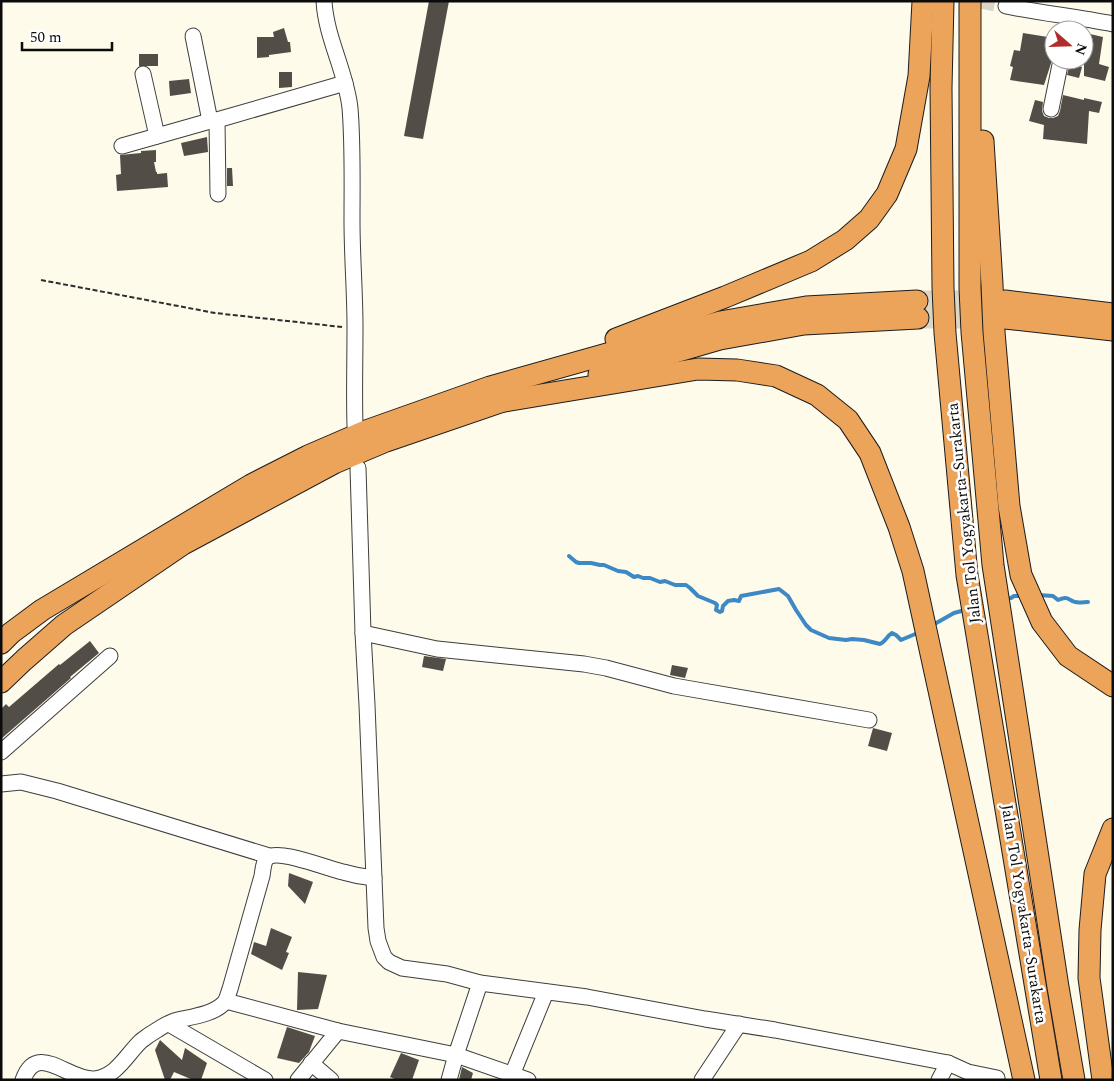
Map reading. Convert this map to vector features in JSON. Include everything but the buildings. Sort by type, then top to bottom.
[{"type":"highway","points":[[1,682],[64,625],[182,544],[334,463],[811,261],[845,240],[869,219],[888,194],[906,149],[919,76],[923,1]]},
{"type":"highway","name":"Jalan Tol Yogyakarta–Surakarta","points":[[943,1],[941,88],[943,286],[945,333],[967,575],[1051,1080]]},
{"type":"highway","name":"Jalan Tol Yogyakarta–Surakarta","points":[[970,1],[970,278],[972,332],[992,555],[1053,958],[1074,1080]]},
{"type":"highway","points":[[974,1],[994,341],[1009,506],[1021,575],[1042,622],[1068,656],[1113,686]]},
{"type":"highway","points":[[1,643],[12,632],[42,610],[251,485],[308,456],[366,431],[494,394],[720,339],[804,324],[917,310]]},
{"type":"highway","points":[[1113,314],[1005,310],[1113,330]]},
{"type":"highway","points":[[494,394],[698,369],[737,370],[776,376],[817,396],[848,420],[870,452],[899,527],[912,571],[1024,1080]]},
{"type":"highway","points":[[1103,1080],[1090,978],[1090,930],[1095,874],[1113,828]]},
{"type":"street","points":[[324,1],[326,22],[345,83],[350,106],[355,329],[355,426]]},
{"type":"street","points":[[1006,6],[1059,20]]},
{"type":"street","points":[[1094,24],[1113,24]]},
{"type":"street","points":[[193,36],[214,121],[218,194]]},
{"type":"street","points":[[1051,109],[1059,70]]},
{"type":"street","points":[[143,74],[157,136]]},
{"type":"street","points":[[122,146],[345,83]]},
{"type":"street","points":[[358,468],[363,633],[377,934],[384,957],[389,962],[402,968],[447,974],[480,983],[587,998],[948,1063],[968,1072],[996,1078]]},
{"type":"street","points":[[363,633],[437,649],[599,667],[674,686],[869,720]]},
{"type":"street","points":[[1,752],[110,656]]},
{"type":"street","points":[[1,784],[20,782],[57,791],[269,856],[287,856],[350,874],[374,878]]},
{"type":"street","points":[[26,1074],[35,1063],[44,1062],[72,1075],[93,1079],[98,1078],[122,1064],[140,1042],[155,1031],[169,1024],[207,1013],[226,1001],[265,860],[269,856]]},
{"type":"street","points":[[450,1080],[456,1055],[480,983]]},
{"type":"street","points":[[512,1075],[546,992]]},
{"type":"street","points":[[226,1001],[338,1031],[456,1055],[528,1080]]},
{"type":"street","points":[[169,1024],[265,1080]]},
{"type":"street","points":[[702,1080],[739,1024]]},
{"type":"street","points":[[298,1080],[338,1031]]},
{"type":"street","points":[[939,1080],[948,1063]]},
{"type":"street","points":[[311,1064],[331,1080]]},
{"type":"path","points":[[41,280],[215,313],[355,329]]},
{"type":"waterway","points":[[569,556],[579,563],[604,565],[626,572],[634,577],[650,578],[675,585],[686,585],[698,596],[715,603],[717,605],[716,610],[720,612],[728,601],[739,601],[741,596],[779,589],[788,596],[811,630],[829,638],[864,640],[880,644],[892,633],[901,640],[920,632]]},
{"type":"waterway","points":[[1005,599],[1024,594]]},
{"type":"waterway","points":[[1038,595],[1053,596],[1058,600],[1066,598],[1077,602],[1088,602]]},
{"type":"waterway","points":[[931,626],[954,613],[965,610]]},
{"type":"tunnel","points":[[980,1],[1006,6]]},
{"type":"tunnel","points":[[917,301],[1005,301]]},
{"type":"tunnel","points":[[918,318],[1005,318]]}]
